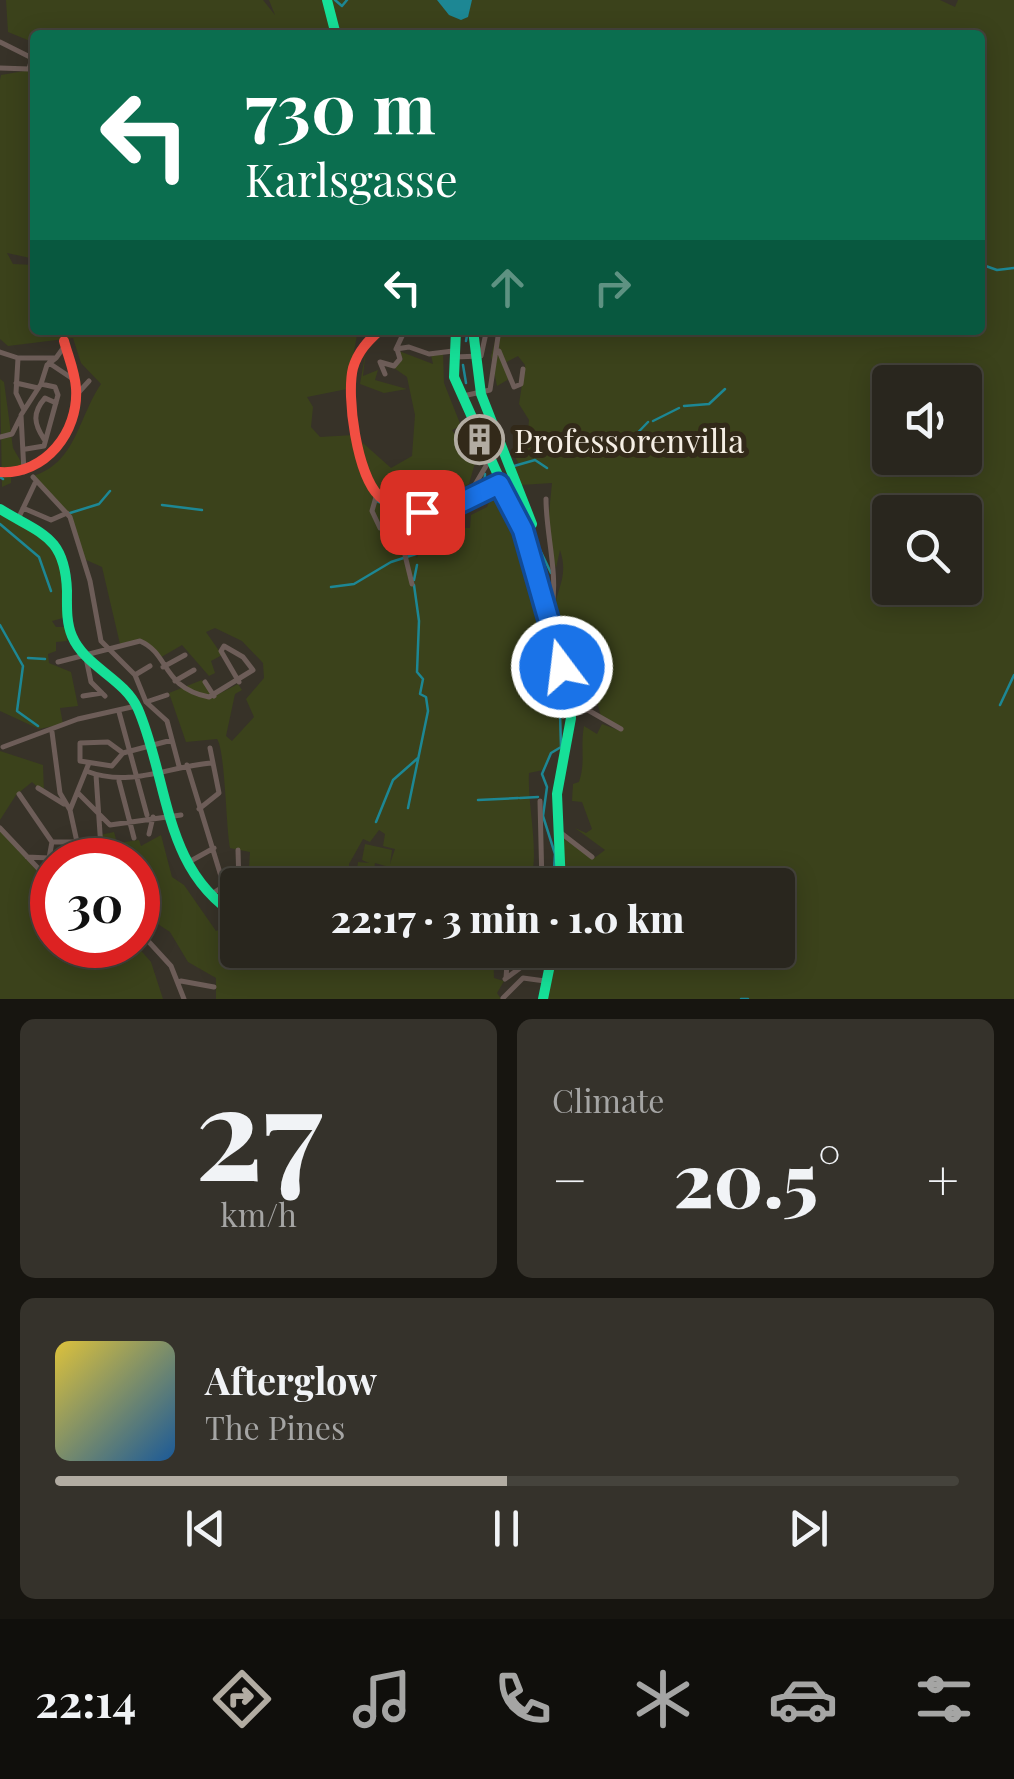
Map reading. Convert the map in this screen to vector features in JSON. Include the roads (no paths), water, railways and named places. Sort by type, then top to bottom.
[{"type":"street","points":[[326,0],[335,30]]},
{"type":"street","points":[[0,42],[30,56]]},
{"type":"street","points":[[0,68],[30,69]]},
{"type":"street","points":[[372,335],[359,348],[348,399],[370,483],[382,498],[422,512]]},
{"type":"street","points":[[386,374],[380,362],[394,366],[400,359],[397,349],[403,335]]},
{"type":"street","points":[[455,335],[454,380],[479,425],[500,486],[528,528]]},
{"type":"street","points":[[473,335],[482,394],[516,485],[549,606],[570,706],[554,839],[546,868]]},
{"type":"street","points":[[397,349],[482,355],[486,335]]},
{"type":"street","points":[[463,396],[482,394],[491,388],[499,335]]},
{"type":"street","points":[[0,437],[12,434],[49,363],[64,344]]},
{"type":"street","points":[[64,344],[77,394]]},
{"type":"street","points":[[498,348],[514,387],[520,384],[523,369]]},
{"type":"street","points":[[0,352],[18,358],[56,358]]},
{"type":"street","points":[[17,522],[31,477],[16,382],[18,358]]},
{"type":"street","points":[[49,363],[74,379]]},
{"type":"street","points":[[25,449],[48,444],[68,426],[77,394],[89,381]]},
{"type":"street","points":[[16,382],[55,387],[46,462],[31,477]]},
{"type":"street","points":[[48,444],[36,427],[35,414],[45,398],[56,403]]},
{"type":"street","points":[[380,528],[372,511],[376,497],[407,512],[422,512],[475,491],[489,461]]},
{"type":"street","points":[[0,472],[31,477],[67,513],[101,641],[135,676],[148,746],[168,818],[188,863],[220,909]]},
{"type":"street","points":[[458,494],[516,485]]},
{"type":"street","points":[[546,499],[548,565],[554,581],[549,606]]},
{"type":"street","points":[[0,508],[17,522],[50,538],[64,562],[70,630],[86,655],[141,704],[166,719],[179,766]]},
{"type":"street","points":[[23,508],[48,520],[67,513]]},
{"type":"street","points":[[412,584],[403,547],[406,529],[422,512]]},
{"type":"street","points":[[64,562],[82,558]]},
{"type":"street","points":[[538,576],[548,565]]},
{"type":"street","points":[[58,662],[68,664],[132,641],[146,642],[185,691],[214,696],[238,682],[253,670],[243,657],[222,646],[238,682]]},
{"type":"street","points":[[562,674],[563,653]]},
{"type":"street","points":[[82,696],[103,695],[91,682],[86,655]]},
{"type":"street","points":[[163,667],[185,655]]},
{"type":"street","points":[[135,676],[150,666]]},
{"type":"street","points":[[562,674],[576,674],[578,666]]},
{"type":"street","points":[[175,681],[194,670]]},
{"type":"street","points":[[205,682],[214,696]]},
{"type":"street","points":[[3,747],[52,732],[78,719],[118,712],[167,695]]},
{"type":"street","points":[[570,706],[586,709],[622,729]]},
{"type":"street","points":[[118,712],[126,752],[150,817],[149,834]]},
{"type":"street","points":[[52,732],[60,794],[76,838]]},
{"type":"street","points":[[126,752],[108,742],[82,741],[80,761],[112,766],[126,752],[172,740]]},
{"type":"street","points":[[199,809],[219,792],[210,748]]},
{"type":"street","points":[[68,808],[89,763]]},
{"type":"street","points":[[86,771],[119,782],[179,766],[211,764]]},
{"type":"street","points":[[187,765],[220,871]]},
{"type":"street","points":[[96,775],[100,838]]},
{"type":"street","points":[[119,782],[134,838]]},
{"type":"street","points":[[38,788],[68,808]]},
{"type":"street","points":[[78,793],[110,825],[182,814]]},
{"type":"street","points":[[19,794],[49,838]]},
{"type":"street","points":[[540,801],[554,839],[559,868]]},
{"type":"street","points":[[0,828],[30,860]]},
{"type":"street","points":[[554,839],[592,857]]},
{"type":"street","points":[[188,863],[214,848]]},
{"type":"street","points":[[238,850],[238,868]]},
{"type":"street","points":[[210,895],[220,889]]},
{"type":"street","points":[[160,957],[182,984],[184,999]]},
{"type":"street","points":[[507,968],[505,979],[519,968]]},
{"type":"street","points":[[541,999],[549,968]]},
{"type":"street","points":[[503,998],[524,977],[546,982]]},
{"type":"street","points":[[182,984],[214,987]]},
{"type":"water","points":[[437,0],[472,0],[468,17],[461,20],[449,15]]},
{"type":"waterway","points":[[335,0],[342,6],[347,0]]},
{"type":"waterway","points":[[985,266],[997,270],[1014,268]]},
{"type":"waterway","points":[[466,341],[467,335]]},
{"type":"waterway","points":[[463,365],[466,383]]},
{"type":"waterway","points":[[684,406],[709,404],[725,389]]},
{"type":"waterway","points":[[653,421],[679,408]]},
{"type":"waterway","points":[[625,446],[648,422]]},
{"type":"waterway","points":[[514,466],[535,460],[547,468]]},
{"type":"waterway","points":[[464,499],[484,488],[485,474]]},
{"type":"waterway","points":[[70,513],[99,504],[110,491]]},
{"type":"waterway","points":[[377,501],[412,517]]},
{"type":"waterway","points":[[162,505],[202,510]]},
{"type":"waterway","points":[[0,524],[39,557],[51,591]]},
{"type":"waterway","points":[[531,531],[551,573]]},
{"type":"waterway","points":[[331,587],[354,584],[391,562],[416,554]]},
{"type":"waterway","points":[[414,580],[417,565]]},
{"type":"waterway","points":[[408,808],[428,711],[426,697],[420,694],[423,679],[417,672],[419,621],[414,585]]},
{"type":"waterway","points":[[0,625],[23,666],[17,711],[38,726]]},
{"type":"waterway","points":[[28,658],[45,659]]},
{"type":"waterway","points":[[558,671],[561,679]]},
{"type":"waterway","points":[[1000,705],[1014,675]]},
{"type":"waterway","points":[[554,868],[555,854],[543,816],[547,787],[542,774],[551,753],[561,747],[560,713],[566,701]]},
{"type":"waterway","points":[[376,822],[393,780],[418,758]]},
{"type":"waterway","points":[[520,798],[538,797]]},
{"type":"waterway","points":[[478,800],[518,798]]},
{"type":"waterway","points":[[741,999],[748,999]]},
{"type":"place","name":"Professorenvilla","points":[[479,439]]}]
